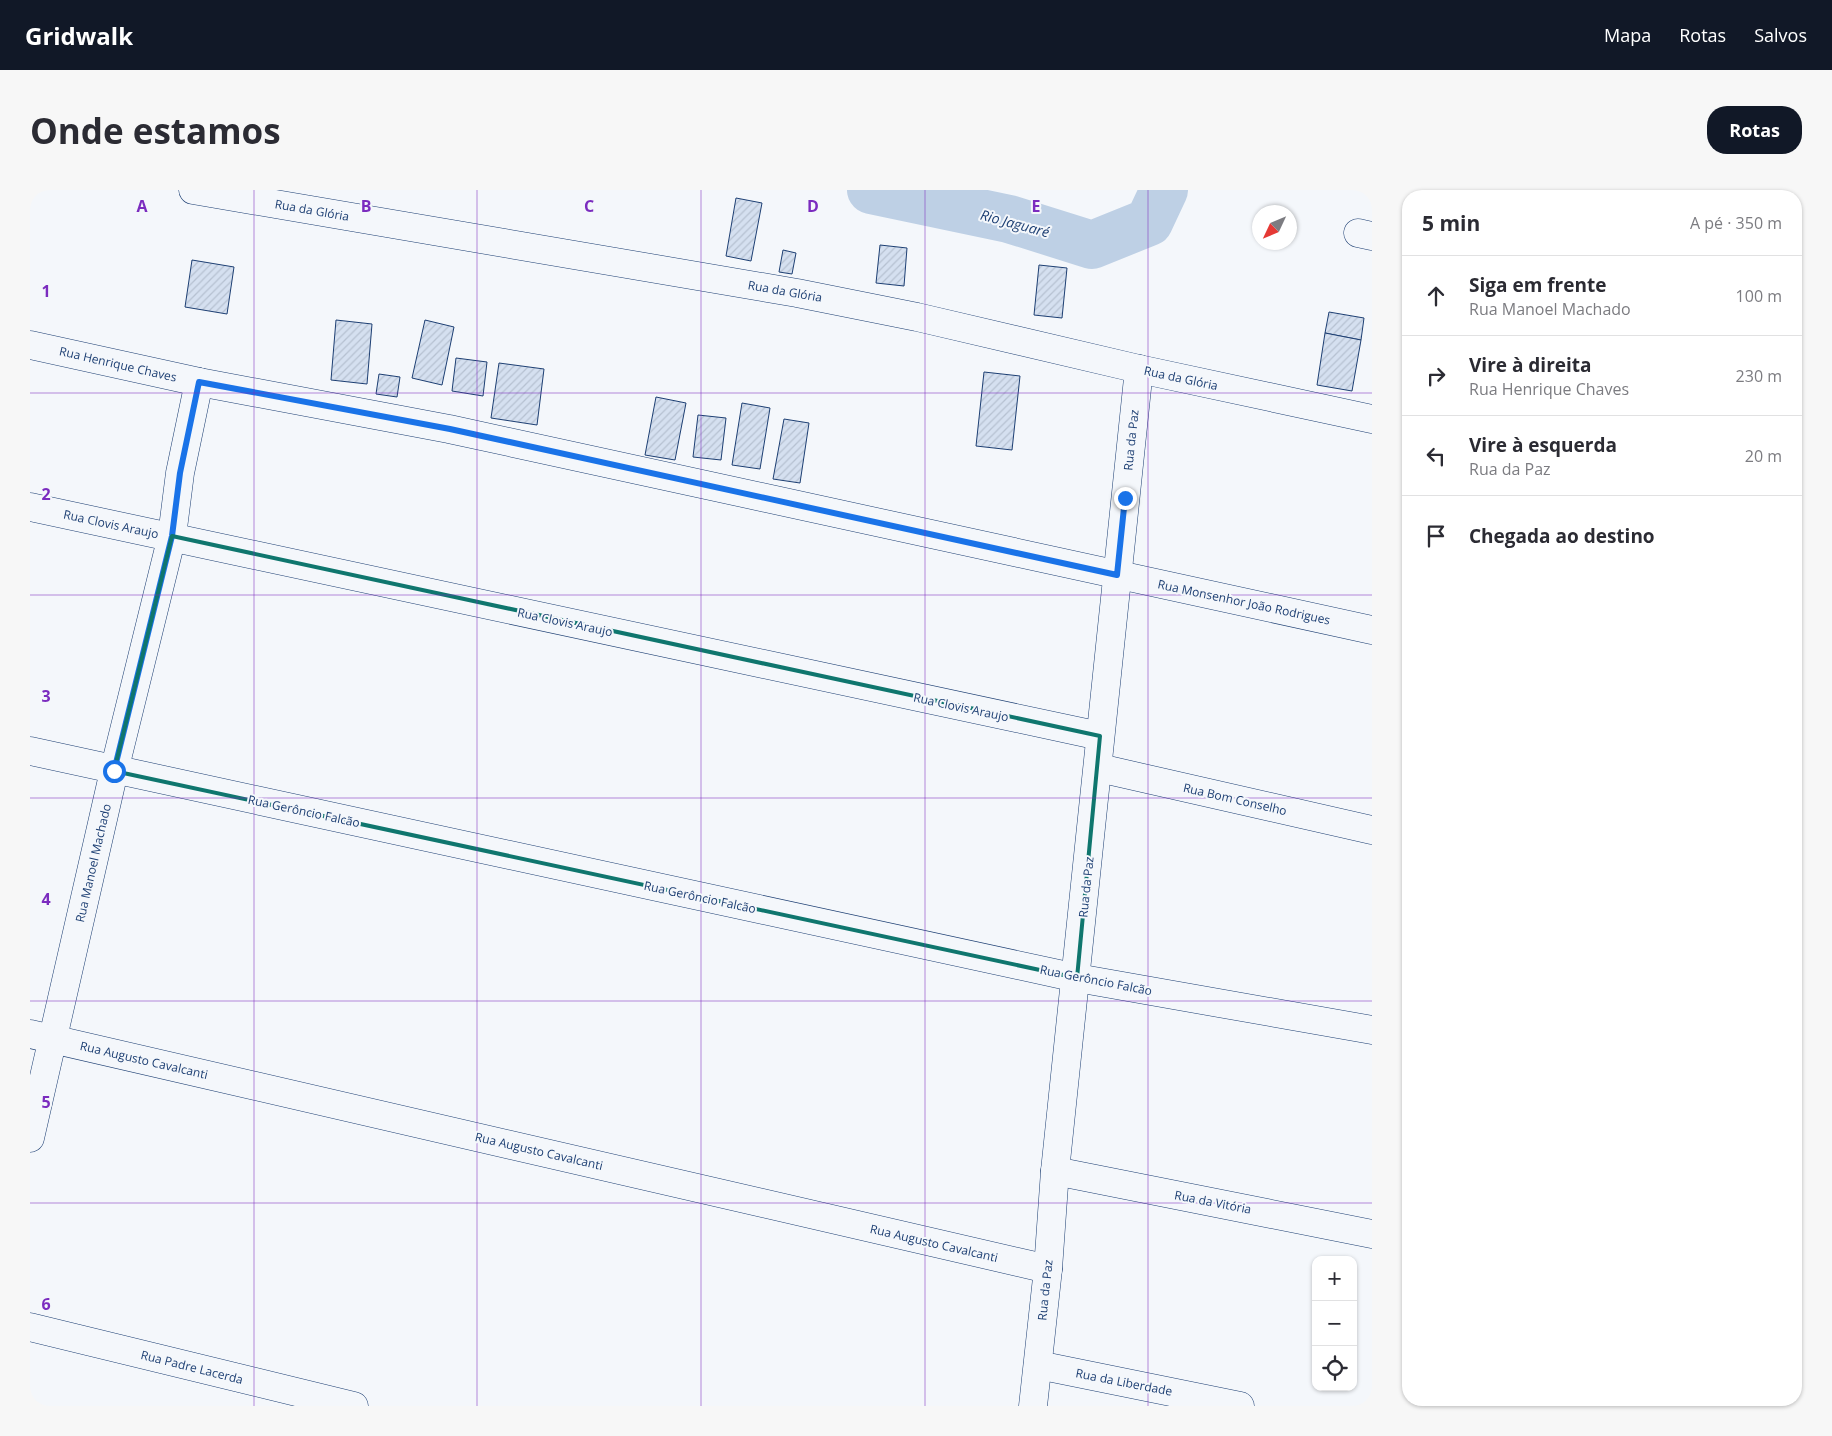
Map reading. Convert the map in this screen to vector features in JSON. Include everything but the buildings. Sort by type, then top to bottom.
[{"type":"street","name":"Rua da Glória","points":[[193,190],[797,293],[917,316],[1139,369],[1372,419]]},
{"type":"street","name":"Rua Henrique Chaves","points":[[30,345],[199,382],[450,429],[1117,575]]},
{"type":"street","name":"Rua da Paz","points":[[1033,1406],[1048,1269],[1055,1171],[1099,768],[1100,736],[1139,369]]},
{"type":"street","name":"Rua Manoel Machado","points":[[30,1138],[42,1036],[114,771],[172,536],[180,473],[199,382]]},
{"type":"street","name":"Rua Clovis Araujo","points":[[30,507],[1100,736]]},
{"type":"street","name":"Rua Monsenhor João Rodrigues","points":[[1117,575],[1372,630]]},
{"type":"street","name":"Rua Gerôncio Falcão","points":[[30,751],[114,771],[1076,978],[1372,1030]]},
{"type":"street","name":"Rua Bom Conselho","points":[[1099,768],[1372,830]]},
{"type":"street","name":"Rua Augusto Cavalcanti","points":[[42,1036],[1048,1269]]},
{"type":"street","name":"Rua da Vitória","points":[[1055,1171],[1372,1234]]},
{"type":"street","name":"Rua Padre Lacerda","points":[[30,1327],[354,1406]]},
{"type":"street","name":"Rua da Liberdade","points":[[1038,1365],[1240,1406]]},
{"type":"highlighted area","points":[[172,536],[1100,736],[1077,978],[114,771]]},
{"type":"waterway","name":"Rio Jaguaré","points":[[871,190],[1009,219],[1092,245],[1149,222],[1164,190]]},
{"type":"route","points":[[114,771],[172,536],[180,473],[199,382],[450,429],[1117,575],[1125,498]]}]
